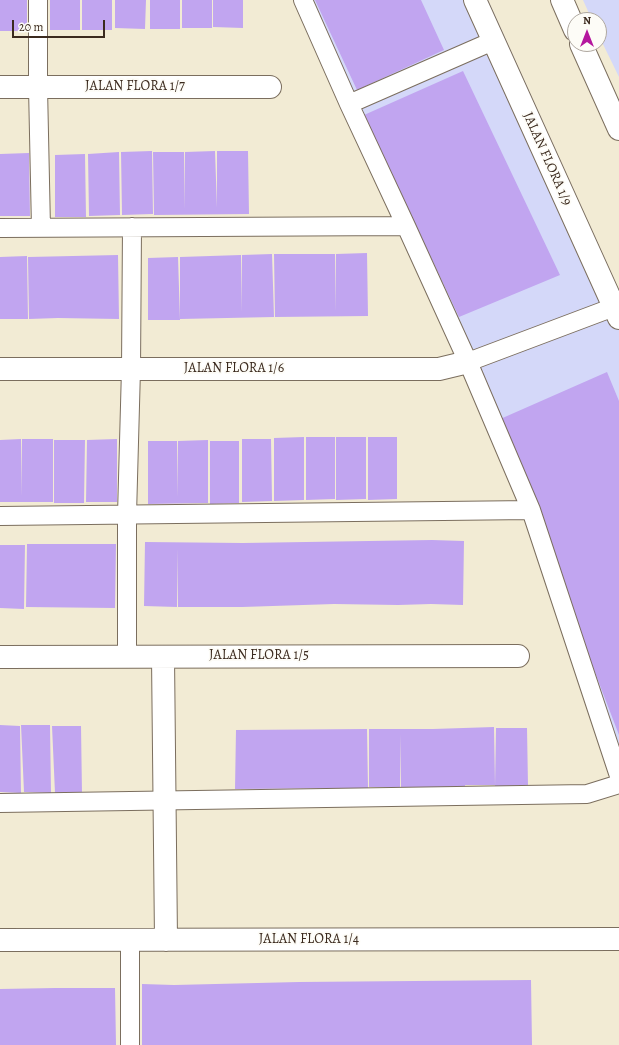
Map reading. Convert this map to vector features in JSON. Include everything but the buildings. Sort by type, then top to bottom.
[{"type":"street","name":"JALAN FLORA 1/9","points":[[475,0],[617,313]]},
{"type":"street","points":[[562,0],[567,12]]},
{"type":"street","points":[[585,52],[614,103],[619,129]]},
{"type":"street","name":"JALAN FLORA 1/7","points":[[0,87],[270,87]]},
{"type":"street","name":"JALAN FLORA 1/6","points":[[0,369],[439,369],[468,362]]},
{"type":"street","name":"JALAN FLORA 1/5","points":[[0,657],[518,656]]},
{"type":"street","points":[[163,657],[166,940]]},
{"type":"street","name":"JALAN FLORA 1/4","points":[[0,940],[619,939]]},
{"type":"lane","points":[[38,0],[41,228]]},
{"type":"lane","points":[[303,0],[349,104],[468,362],[531,510],[619,776]]},
{"type":"lane","points":[[349,104],[493,41]]},
{"type":"lane","points":[[0,228],[406,226]]},
{"type":"lane","points":[[127,657],[127,515],[131,369],[132,227]]},
{"type":"lane","points":[[468,362],[617,313]]},
{"type":"lane","points":[[0,516],[531,510]]},
{"type":"lane","points":[[0,803],[587,794],[619,784]]},
{"type":"lane","points":[[130,940],[130,1045]]},
{"type":"shaded area","points":[[295,0],[488,0],[619,290],[619,795],[611,777],[514,485]]},
{"type":"shaded area","points":[[583,0],[619,0],[619,77],[607,52],[607,12],[588,12]]}]
